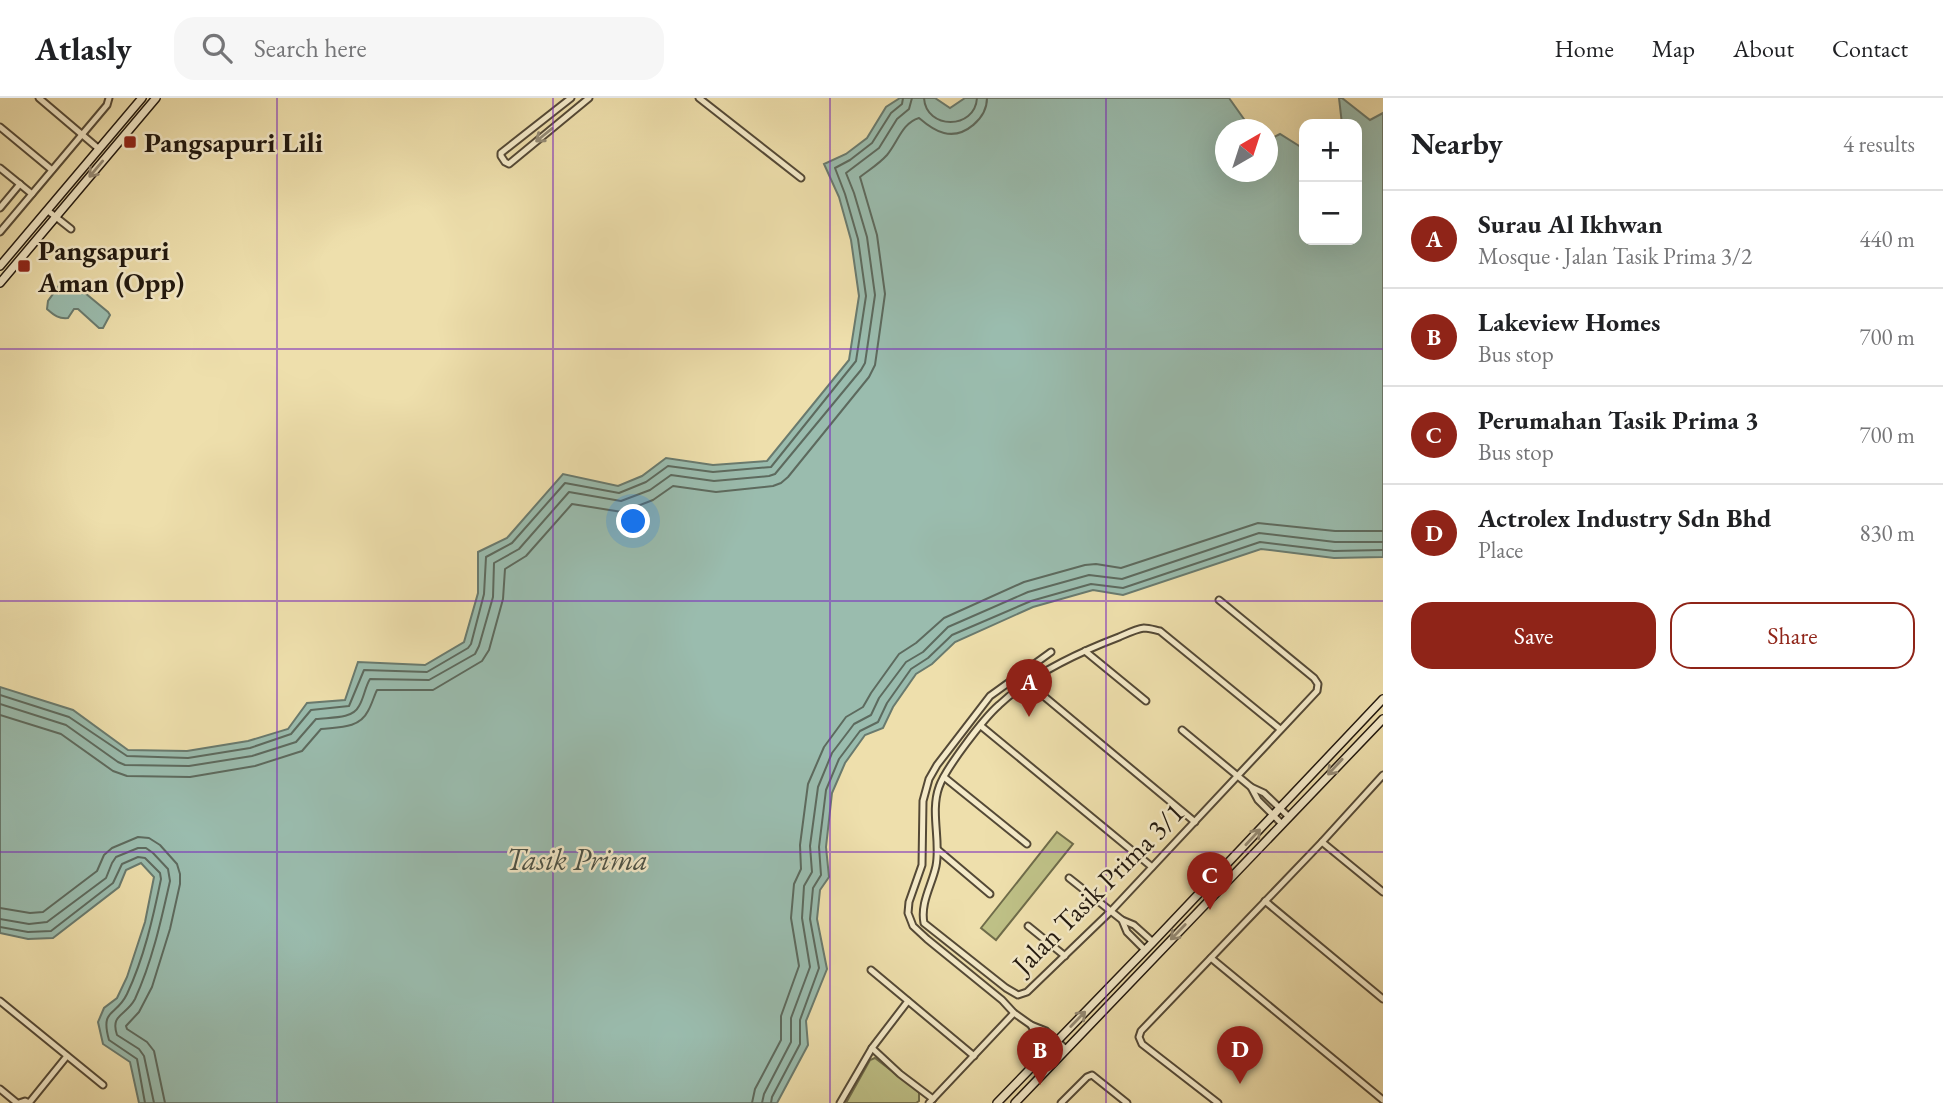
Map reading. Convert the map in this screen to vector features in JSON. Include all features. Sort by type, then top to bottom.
[{"type":"main road","points":[[0,266],[142,98]]},
{"type":"main road","points":[[0,283],[156,98]]},
{"type":"main road","points":[[997,1103],[1383,699]]},
{"type":"main road","points":[[1015,1103],[1383,719]]},
{"type":"street","points":[[39,98],[99,149]]},
{"type":"street","points":[[571,98],[501,153],[505,162],[509,163],[589,98]]},
{"type":"street","points":[[699,98],[801,178]]},
{"type":"street","points":[[0,232],[109,99]]},
{"type":"street","points":[[0,127],[52,170]]},
{"type":"street","points":[[0,168],[32,194]]},
{"type":"street","points":[[0,208],[20,184]]},
{"type":"street","points":[[47,211],[71,229]]},
{"type":"street","name":"Jalan Tasik Prima 3/1","points":[[1219,600],[1306,671],[1318,684],[1317,691],[1111,911],[1032,987],[1018,995],[1006,988],[924,923],[922,913],[936,866],[937,799],[944,777],[997,706],[1028,683],[1085,651],[1143,628],[1160,631],[1280,729]]},
{"type":"street","points":[[1085,651],[1146,701]]},
{"type":"street","points":[[1051,652],[990,696],[929,779],[923,801],[922,864],[908,913],[913,926],[1014,1013],[1031,1025],[1046,1031],[1066,1049]]},
{"type":"street","points":[[1028,683],[1195,822]]},
{"type":"street","points":[[981,726],[1152,867]]},
{"type":"street","points":[[1182,730],[1251,787],[1264,793],[1289,817]]},
{"type":"street","points":[[1217,1103],[1142,1044],[1139,1037],[1141,1031],[1383,775]]},
{"type":"street","points":[[944,777],[1027,844]]},
{"type":"street","points":[[1376,783],[1383,789]]},
{"type":"street","points":[[1251,787],[1258,800],[1282,824]]},
{"type":"street","points":[[1322,842],[1383,892]]},
{"type":"street","points":[[938,850],[990,894]]},
{"type":"street","points":[[1069,878],[1153,942]]},
{"type":"street","points":[[1265,901],[1383,999]]},
{"type":"street","points":[[1122,920],[1127,933],[1145,950]]},
{"type":"street","points":[[1028,926],[1065,956]]},
{"type":"street","points":[[1211,958],[1383,1100]]},
{"type":"street","points":[[871,970],[974,1056]]},
{"type":"street","points":[[0,1001],[103,1085]]},
{"type":"street","points":[[840,1103],[872,1048],[908,1001]]},
{"type":"street","points":[[872,1048],[931,1101],[1014,1013]]},
{"type":"street","points":[[1031,1025],[1038,1038],[1058,1057]]},
{"type":"street","points":[[0,1089],[18,1103],[29,1103],[67,1056]]},
{"type":"street","points":[[1060,1103],[1092,1075],[1128,1103]]},
{"type":"green space","points":[[1057,832],[1073,844],[996,940],[981,928]]},
{"type":"green space","points":[[875,1058],[919,1092],[919,1101],[846,1103],[870,1060]]},
{"type":"water","name":"Tasik Prima","points":[[900,98],[935,98],[950,108],[965,98],[1229,98],[1244,119],[1215,119],[1215,182],[1278,182],[1278,135],[1299,146],[1299,245],[1362,245],[1362,119],[1341,119],[1339,98],[1370,120],[1383,113],[1383,557],[1334,558],[1261,549],[1123,595],[1093,590],[1033,607],[955,642],[932,664],[916,674],[893,707],[883,728],[865,735],[845,763],[832,793],[826,847],[829,877],[820,890],[817,919],[827,969],[806,1021],[808,1045],[777,1103],[139,1103],[130,1062],[103,1044],[98,1022],[104,1008],[117,998],[127,977],[145,922],[154,877],[141,863],[126,870],[119,887],[53,938],[28,939],[0,933],[0,687],[73,710],[128,750],[187,751],[248,741],[288,729],[307,703],[345,700],[358,662],[425,665],[464,642],[478,593],[478,552],[507,538],[563,474],[618,486],[642,476],[666,458],[713,465],[767,461],[849,360],[859,296],[851,240],[839,197],[824,164],[846,154],[867,138],[886,107]]},
{"type":"water","points":[[68,279],[108,312],[110,315],[103,328],[99,328],[78,309],[74,309],[68,318],[65,318],[56,316],[47,309],[48,301],[63,280]]},
{"type":"place","name":"Pangsapuri Lili","points":[[130,142]]},
{"type":"place","name":"Pangsapuri Aman (Opp)","points":[[24,266]]},
{"type":"place","name":"Surau Al Ikhwan","points":[[1029,717]]},
{"type":"place","name":"Perumahan Tasik Prima 3","points":[[1210,910]]},
{"type":"place","name":"Actrolex Industry Sdn Bhd","points":[[1240,1084]]},
{"type":"place","name":"Lakeview Homes","points":[[1040,1085]]}]
